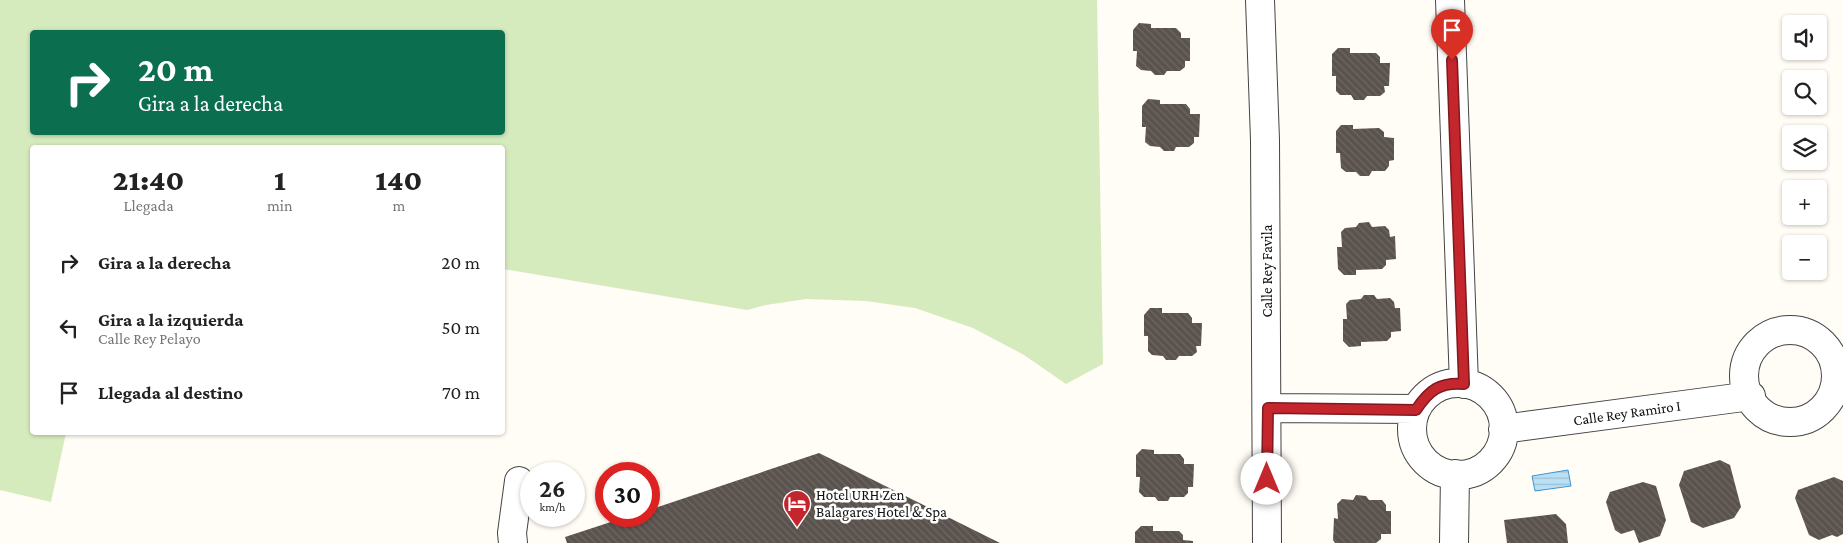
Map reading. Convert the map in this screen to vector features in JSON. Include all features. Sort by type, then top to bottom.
[{"type":"street","name":"Calle Rey Favila","points":[[1260,0],[1266,140],[1267,543]]},
{"type":"street","points":[[1450,0],[1464,384]]},
{"type":"street","points":[[1786,330],[1802,332],[1816,338],[1828,350],[1839,372],[1831,399],[1816,414],[1802,421],[1785,422],[1770,417],[1758,409],[1746,387],[1744,372],[1748,357],[1758,344],[1770,335],[1786,330]]},
{"type":"street","points":[[1453,383],[1464,384],[1469,384],[1484,391],[1495,402],[1503,418],[1504,434],[1499,451],[1484,467],[1470,473],[1455,474],[1438,470],[1426,462],[1413,440],[1412,425],[1416,410],[1425,396],[1438,387],[1453,383]]},
{"type":"street","name":"Calle Rey Ramiro I","points":[[1503,429],[1751,396]]},
{"type":"street","points":[[1268,408],[1416,410]]},
{"type":"street","points":[[1454,543],[1455,474]]},
{"type":"street","points":[[513,543],[512,533],[519,481]]},
{"type":"green space","points":[[0,0],[1097,0],[1103,364],[1066,384],[1024,355],[973,328],[915,308],[866,301],[806,299],[747,310],[505,269],[505,145],[30,145],[30,435],[66,435],[51,502],[0,490]]},
{"type":"water","points":[[1568,470],[1571,486],[1535,491],[1532,476]]},
{"type":"building","points":[[1139,23],[1151,24],[1151,28],[1176,28],[1181,33],[1181,38],[1190,38],[1190,61],[1185,61],[1185,67],[1180,71],[1167,71],[1164,75],[1155,75],[1151,71],[1141,70],[1136,66],[1137,51],[1133,51],[1133,30]]},
{"type":"building","points":[[1338,48],[1350,48],[1350,53],[1376,53],[1380,57],[1380,63],[1390,63],[1389,86],[1384,86],[1385,92],[1380,96],[1367,96],[1364,100],[1354,100],[1351,95],[1340,95],[1336,91],[1336,76],[1332,76],[1332,54]]},
{"type":"building","points":[[1148,99],[1160,100],[1160,104],[1186,104],[1190,109],[1190,114],[1200,114],[1199,137],[1194,137],[1194,143],[1189,147],[1176,147],[1174,151],[1164,151],[1160,147],[1150,146],[1145,142],[1146,127],[1142,127],[1142,106]]},
{"type":"building","points":[[1341,125],[1353,125],[1353,129],[1379,128],[1384,132],[1384,137],[1394,138],[1394,160],[1389,161],[1389,166],[1385,171],[1372,171],[1369,176],[1360,176],[1356,172],[1346,172],[1341,168],[1340,153],[1336,153],[1336,131]]},
{"type":"building","points":[[1369,222],[1372,227],[1385,226],[1389,230],[1390,237],[1395,236],[1396,259],[1386,260],[1386,265],[1382,269],[1356,270],[1356,275],[1344,275],[1338,269],[1337,247],[1342,247],[1341,232],[1345,228],[1356,227],[1359,223]]},
{"type":"building","points":[[1364,295],[1374,295],[1377,299],[1390,298],[1394,302],[1395,308],[1400,308],[1401,331],[1391,332],[1391,337],[1387,341],[1361,342],[1361,346],[1349,347],[1343,341],[1343,319],[1347,319],[1346,304],[1350,300],[1361,299]]},
{"type":"building","points":[[1150,308],[1162,308],[1162,313],[1188,313],[1192,318],[1192,323],[1202,323],[1201,346],[1196,346],[1197,352],[1192,356],[1179,356],[1176,360],[1166,360],[1163,356],[1152,355],[1148,351],[1148,336],[1144,336],[1144,315]]},
{"type":"building","points":[[1142,449],[1154,450],[1154,454],[1180,454],[1184,459],[1184,464],[1194,464],[1193,487],[1188,487],[1188,493],[1184,497],[1170,497],[1168,501],[1158,501],[1155,497],[1144,497],[1139,492],[1140,477],[1136,477],[1136,455]]},
{"type":"building","points":[[819,453],[1000,543],[567,543],[565,537],[595,527],[660,527],[660,506]]},
{"type":"building","points":[[1720,460],[1730,465],[1741,507],[1734,518],[1703,528],[1691,522],[1679,485],[1684,471]]},
{"type":"building","points":[[1834,477],[1843,481],[1843,534],[1837,537],[1832,535],[1819,540],[1809,535],[1795,498],[1798,490]]},
{"type":"building","points":[[1643,482],[1656,486],[1666,520],[1660,536],[1639,543],[1634,530],[1621,534],[1615,530],[1606,502],[1610,492]]},
{"type":"building","points":[[1356,495],[1366,496],[1369,500],[1382,500],[1386,505],[1386,511],[1391,511],[1391,534],[1381,534],[1381,539],[1376,543],[1335,543],[1333,540],[1334,518],[1338,519],[1337,504],[1342,499],[1353,500]]},
{"type":"building","points":[[1556,514],[1566,524],[1568,543],[1507,543],[1504,520]]},
{"type":"building","points":[[1141,526],[1153,526],[1153,531],[1179,531],[1183,535],[1183,540],[1193,541],[1193,543],[1135,543],[1135,532]]},
{"type":"place","name":"Hotel URH Zen Balagares Hotel & Spa","points":[[797,528]]},
{"type":"route","points":[[1267,479],[1268,408],[1416,410],[1425,396],[1438,387],[1453,383],[1464,384],[1452,60]]}]
